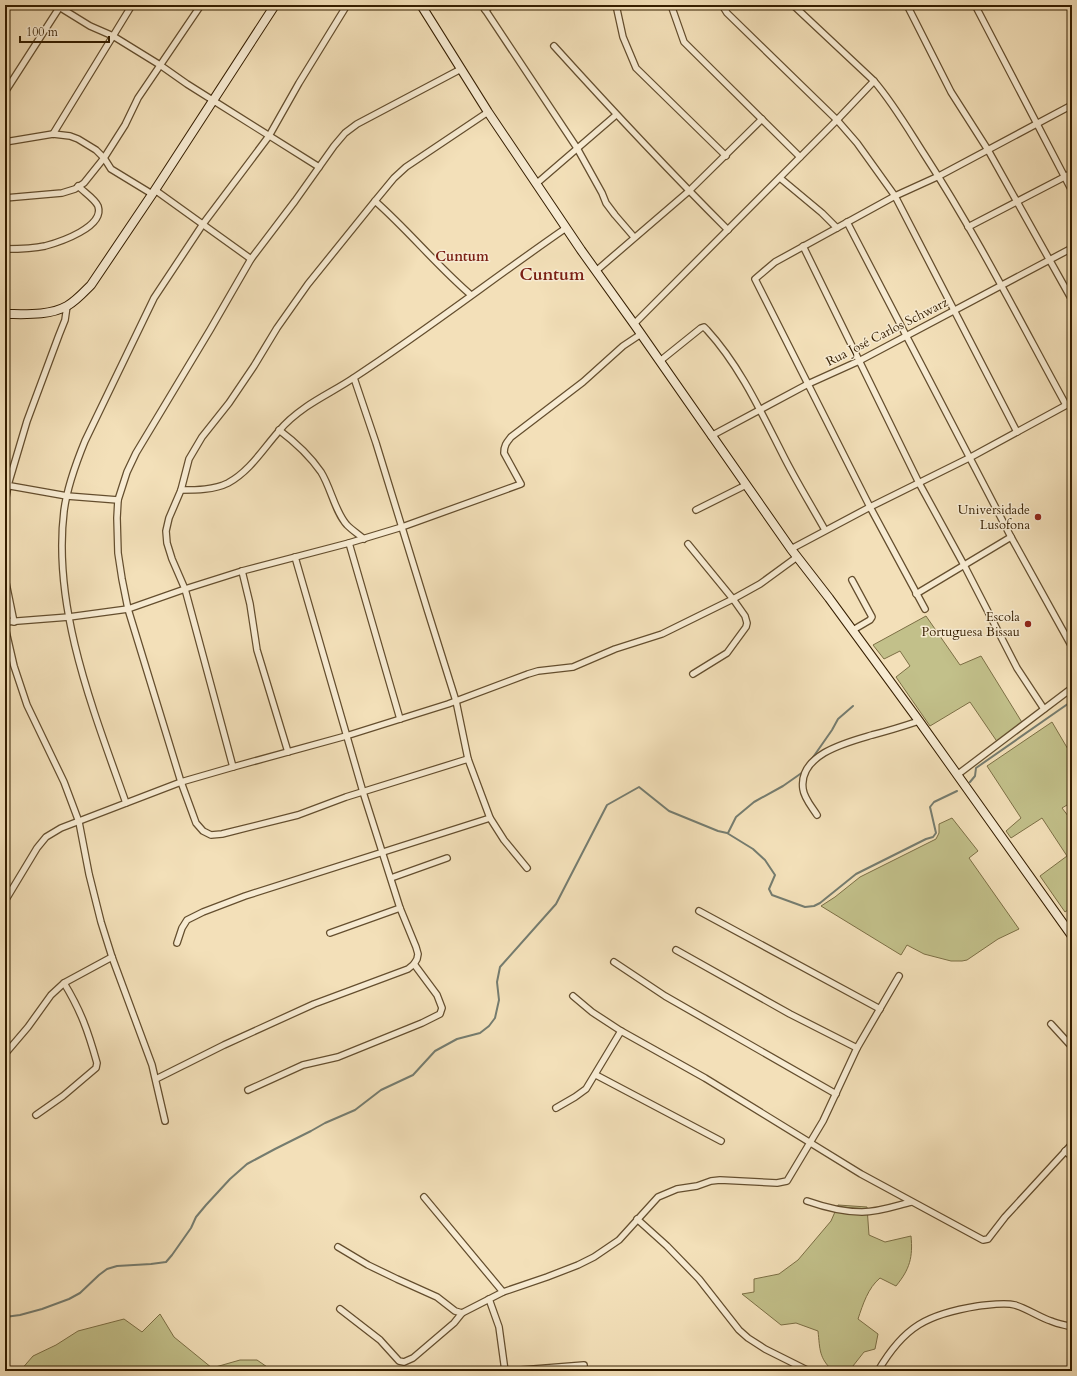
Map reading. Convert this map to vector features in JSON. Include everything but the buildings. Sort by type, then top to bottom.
[{"type":"main road","points":[[5,314],[33,314],[48,312],[67,306],[82,295],[92,285],[275,5]]},
{"type":"main road","points":[[421,5],[488,112],[536,184],[711,436],[791,549],[853,630],[919,721],[1072,936]]},
{"type":"street","points":[[53,134],[132,5]]},
{"type":"street","points":[[5,198],[62,193],[84,183],[104,158],[125,125],[134,104],[200,5]]},
{"type":"street","points":[[126,803],[89,694],[69,618],[62,544],[64,511],[67,496],[77,461],[85,441],[154,298],[203,224],[269,136],[299,83],[347,5]]},
{"type":"street","points":[[492,5],[483,7],[577,148],[606,203],[634,237]]},
{"type":"street","points":[[616,5],[623,37],[636,68],[726,156]]},
{"type":"street","points":[[671,5],[684,42],[800,157]]},
{"type":"street","points":[[722,5],[727,13],[837,120],[857,143],[895,196],[1017,432]]},
{"type":"street","points":[[793,5],[874,81],[885,94],[939,176],[1066,406]]},
{"type":"street","points":[[907,5],[951,92],[988,150],[1072,300]]},
{"type":"street","points":[[975,5],[1072,191]]},
{"type":"street","points":[[5,92],[59,6],[90,26],[113,36],[160,65],[319,167]]},
{"type":"street","points":[[554,46],[616,115],[728,230]]},
{"type":"street","points":[[461,69],[357,124],[345,133],[251,259],[136,453],[118,500],[117,518],[118,554],[128,609],[181,782],[196,822],[202,831],[211,835],[222,834],[298,815],[468,759]]},
{"type":"street","points":[[634,324],[780,178],[874,81]]},
{"type":"street","points":[[925,609],[870,507],[755,280],[775,262],[803,246],[895,196],[939,176],[1072,105]]},
{"type":"street","points":[[233,767],[185,589],[167,543],[166,531],[169,518],[181,490],[189,459],[202,437],[229,403],[277,328],[308,284],[394,178],[406,166],[488,112]]},
{"type":"street","points":[[536,184],[616,115]]},
{"type":"street","points":[[596,271],[689,191],[762,120]]},
{"type":"street","points":[[5,142],[53,134],[78,139],[96,150],[104,158],[111,169],[154,192],[203,224],[251,259]]},
{"type":"street","points":[[968,227],[1072,173]]},
{"type":"street","points":[[780,178],[822,213],[837,228]]},
{"type":"street","points":[[5,249],[44,246],[60,242],[86,229],[96,220],[99,213],[98,206],[78,186]]},
{"type":"street","points":[[375,201],[395,218],[452,278],[471,295]]},
{"type":"street","points":[[847,222],[1011,537],[1072,647]]},
{"type":"street","points":[[181,490],[205,489],[227,483],[241,474],[291,418],[306,407],[354,378],[438,320],[566,228]]},
{"type":"street","points":[[803,246],[919,483],[964,565],[1017,668],[1044,709]]},
{"type":"street","name":"Rua José Carlos Schwarz","points":[[711,436],[808,384],[859,361],[1072,248]]},
{"type":"street","points":[[5,504],[6,485],[27,421],[65,320],[67,306]]},
{"type":"street","points":[[660,361],[704,327],[729,356],[760,409],[791,470],[825,530]]},
{"type":"street","points":[[5,622],[69,618],[128,609],[242,571],[349,543],[402,527],[521,484],[504,452],[506,443],[511,437],[583,382],[623,346],[641,334]]},
{"type":"street","points":[[354,378],[376,443],[456,701],[468,759],[490,818],[504,840],[528,868]]},
{"type":"street","points":[[791,549],[825,530],[970,457],[1072,402]]},
{"type":"street","points":[[280,430],[295,442],[320,472],[330,489],[346,525],[364,538]]},
{"type":"street","points":[[6,485],[67,496],[118,500]]},
{"type":"street","points":[[696,510],[746,485]]},
{"type":"street","points":[[916,594],[1011,537]]},
{"type":"street","points":[[349,543],[400,719]]},
{"type":"street","points":[[688,544],[733,599],[745,616],[747,623],[746,627],[727,653],[693,674]]},
{"type":"street","points":[[156,1079],[224,1045],[314,1004],[408,969],[417,959],[418,954],[416,946],[400,908],[346,736],[295,557]]},
{"type":"street","points":[[5,901],[37,848],[46,837],[61,828],[181,782],[346,736],[456,701],[528,674],[538,671],[573,666],[615,649],[662,634],[760,584],[797,557]]},
{"type":"street","points":[[242,571],[250,604],[257,650],[288,752]]},
{"type":"street","points":[[5,578],[14,622]]},
{"type":"street","points":[[852,580],[872,617],[870,620],[853,630]]},
{"type":"street","points":[[5,627],[14,666],[25,698],[64,782],[79,822],[93,893],[112,957],[156,1079],[165,1121]]},
{"type":"street","points":[[956,775],[1072,688]]},
{"type":"street","points":[[817,815],[806,799],[803,790],[804,776],[814,761],[823,753],[843,744],[919,721]]},
{"type":"street","points":[[177,943],[182,928],[187,920],[194,916],[245,896],[490,818]]},
{"type":"street","points":[[391,878],[447,858]]},
{"type":"street","points":[[330,933],[400,908]]},
{"type":"street","points":[[699,912],[880,1009]]},
{"type":"street","points":[[676,950],[790,1014],[857,1048]]},
{"type":"street","points":[[5,1054],[28,1027],[51,996],[64,983],[112,957]]},
{"type":"street","points":[[614,962],[660,994],[836,1094]]},
{"type":"street","points":[[248,1090],[303,1065],[338,1057],[422,1023],[440,1014],[442,1008],[436,994],[414,964]]},
{"type":"street","points":[[340,1310],[380,1340],[399,1362],[409,1361],[454,1323],[462,1314],[503,1292],[547,1277],[594,1257],[619,1240],[658,1197],[670,1191],[720,1180],[782,1182],[790,1178],[823,1122],[857,1048],[899,976]]},
{"type":"street","points":[[36,1115],[69,1091],[96,1068],[96,1063],[83,1017],[64,983]]},
{"type":"street","points":[[573,996],[592,1012],[621,1031],[705,1078],[861,1174],[911,1202],[986,1240],[1072,1144]]},
{"type":"street","points":[[1051,1024],[1072,1047]]},
{"type":"street","points":[[556,1108],[582,1092],[596,1074],[621,1031]]},
{"type":"street","points":[[596,1074],[721,1141]]},
{"type":"street","points":[[1066,1151],[1072,1157]]},
{"type":"street","points":[[424,1197],[503,1292]]},
{"type":"street","points":[[807,1201],[824,1207],[862,1212],[878,1210],[911,1202]]},
{"type":"street","points":[[637,1219],[667,1246],[699,1279],[739,1330],[748,1338],[765,1349],[810,1371]]},
{"type":"street","points":[[338,1247],[368,1265],[437,1297],[455,1311],[462,1314]]},
{"type":"street","points":[[489,1299],[499,1327],[507,1371],[584,1365]]},
{"type":"street","points":[[878,1371],[894,1348],[909,1331],[925,1320],[943,1313],[996,1304],[1014,1305],[1051,1321],[1072,1327]]},
{"type":"shaded area","points":[[926,616],[960,665],[981,656],[1023,724],[998,743],[970,702],[930,726],[896,677],[910,666],[900,651],[884,659],[873,645]]},
{"type":"shaded area","points":[[1052,722],[1072,756],[1072,802],[1062,808],[1072,821],[1072,907],[1065,912],[1040,876],[1067,856],[1042,818],[1011,838],[1006,831],[1021,818],[987,766]]},
{"type":"shaded area","points":[[952,818],[978,851],[969,858],[1019,929],[998,939],[967,960],[951,961],[924,954],[907,945],[901,955],[821,906],[860,877],[936,839],[939,833],[939,824]]},
{"type":"shaded area","points":[[838,1205],[867,1207],[869,1235],[885,1242],[911,1236],[912,1243],[910,1262],[905,1274],[896,1286],[880,1278],[866,1297],[858,1319],[878,1334],[875,1349],[864,1352],[849,1371],[833,1371],[828,1366],[821,1353],[818,1331],[796,1323],[781,1325],[742,1294],[754,1292],[754,1279],[779,1274],[798,1260],[831,1221]]},
{"type":"shaded area","points":[[160,1314],[174,1337],[212,1368],[240,1360],[257,1360],[273,1371],[20,1371],[33,1356],[56,1345],[78,1331],[124,1319],[142,1332]]},
{"type":"waterway","points":[[970,782],[975,776],[976,768],[1072,701]]},
{"type":"waterway","points":[[809,763],[838,719],[853,706]]},
{"type":"waterway","points":[[728,833],[736,817],[754,802],[783,786],[803,772]]},
{"type":"waterway","points":[[5,1317],[20,1315],[42,1309],[69,1299],[80,1293],[107,1269],[117,1266],[166,1262],[191,1228],[196,1217],[230,1179],[247,1164],[325,1123],[355,1110],[381,1090],[413,1075],[435,1051],[457,1039],[480,1033],[489,1026],[495,1018],[499,1000],[497,982],[500,967],[556,904],[607,805],[639,787],[669,811],[718,831],[727,833],[753,849],[765,860],[775,875],[769,889],[772,895],[805,907],[814,906],[820,903],[856,874],[926,839],[933,837],[936,833],[930,807],[934,802],[957,791]]},
{"type":"place","name":"Universidade Lusofona","points":[[1038,517]]},
{"type":"place","name":"Escola Portuguesa Bissau","points":[[1028,624]]},
{"type":"district","name":"Cuntum","points":[[462,256]]},
{"type":"district","name":"Cuntum","points":[[552,274]]}]
